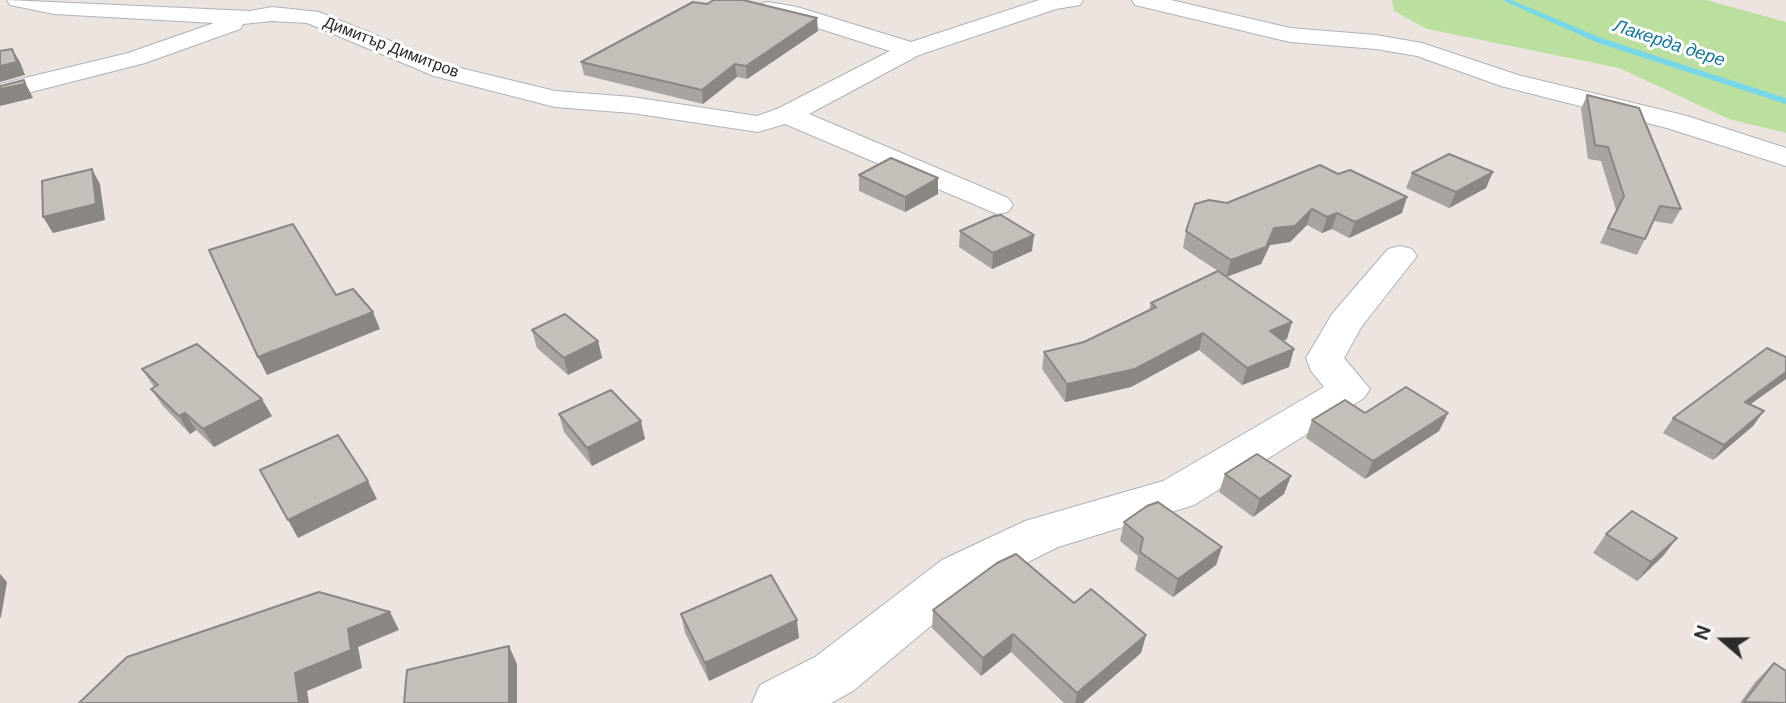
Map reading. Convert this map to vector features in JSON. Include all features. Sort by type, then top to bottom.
[{"type":"street","name":"Димитър Димитров","points":[[18,0],[54,7],[250,18],[272,14],[311,17],[443,71],[555,99],[632,105],[758,124],[787,115],[911,50],[1052,3],[1072,0]]},
{"type":"street","points":[[1143,0],[1290,35],[1376,42],[1422,50],[1510,81],[1677,122],[1786,157]]},
{"type":"street","points":[[762,8],[789,12],[911,50]]},
{"type":"street","points":[[0,92],[136,58],[250,18]]},
{"type":"street","points":[[787,115],[997,205]]},
{"type":"street","points":[[780,703],[834,674],[959,574],[1042,534],[1178,493],[1350,389],[1331,371],[1325,358],[1345,322],[1400,256]]},
{"type":"green space","points":[[1392,0],[1706,0],[1786,22],[1786,133],[1729,119],[1619,68],[1427,29],[1394,11]]},
{"type":"building","points":[[714,0],[743,0],[817,18],[746,66],[735,64],[702,90],[581,62],[693,2],[707,4]]},
{"type":"building","points":[[12,49],[17,62],[0,66],[0,51]]},
{"type":"building","points":[[24,80],[25,84],[0,89],[0,86]]},
{"type":"building","points":[[1587,95],[1639,108],[1681,209],[1660,206],[1645,239],[1608,228],[1624,196],[1608,147],[1595,145]]},
{"type":"building","points":[[1449,154],[1493,172],[1456,192],[1412,173]]},
{"type":"building","points":[[891,158],[938,178],[905,197],[859,175]]},
{"type":"building","points":[[1320,165],[1338,174],[1350,170],[1407,197],[1355,222],[1337,213],[1327,217],[1312,209],[1295,226],[1274,228],[1266,247],[1231,260],[1186,231],[1195,204],[1209,200],[1227,203]]},
{"type":"building","points":[[92,169],[96,204],[43,217],[42,181]]},
{"type":"building","points":[[1001,215],[1034,235],[993,253],[960,231],[994,216]]},
{"type":"building","points":[[293,224],[336,295],[353,289],[373,312],[258,357],[209,250]]},
{"type":"building","points":[[1218,271],[1292,322],[1270,331],[1294,349],[1247,368],[1203,333],[1135,369],[1067,384],[1044,352],[1084,342],[1156,307],[1151,303]]},
{"type":"building","points":[[565,314],[598,341],[564,358],[532,330]]},
{"type":"building","points":[[197,344],[262,399],[203,429],[185,413],[179,416],[151,389],[158,385],[142,369]]},
{"type":"building","points":[[1767,348],[1786,357],[1786,372],[1745,402],[1764,411],[1724,445],[1673,418]]},
{"type":"building","points":[[1406,387],[1448,413],[1373,461],[1312,420],[1345,400],[1365,413]]},
{"type":"building","points":[[611,390],[641,421],[587,448],[559,414]]},
{"type":"building","points":[[338,435],[368,481],[288,520],[260,470]]},
{"type":"building","points":[[1257,454],[1291,476],[1260,499],[1225,474]]},
{"type":"building","points":[[1158,502],[1222,547],[1178,579],[1140,552],[1143,538],[1124,522],[1147,506]]},
{"type":"building","points":[[1632,511],[1677,538],[1651,562],[1606,534]]},
{"type":"building","points":[[1016,554],[1074,603],[1091,589],[1146,635],[1077,693],[1013,634],[983,658],[933,610],[997,563]]},
{"type":"building","points":[[771,575],[797,620],[705,663],[681,614]]},
{"type":"building","points":[[319,592],[390,612],[348,629],[351,650],[295,673],[299,703],[79,703],[127,657]]},
{"type":"building","points":[[509,646],[509,703],[404,703],[407,670]]},
{"type":"building","points":[[1774,663],[1786,671],[1786,703],[1744,702]]},
{"type":"waterway","name":"Лакерда дере","points":[[1505,0],[1601,41],[1786,101]]}]
